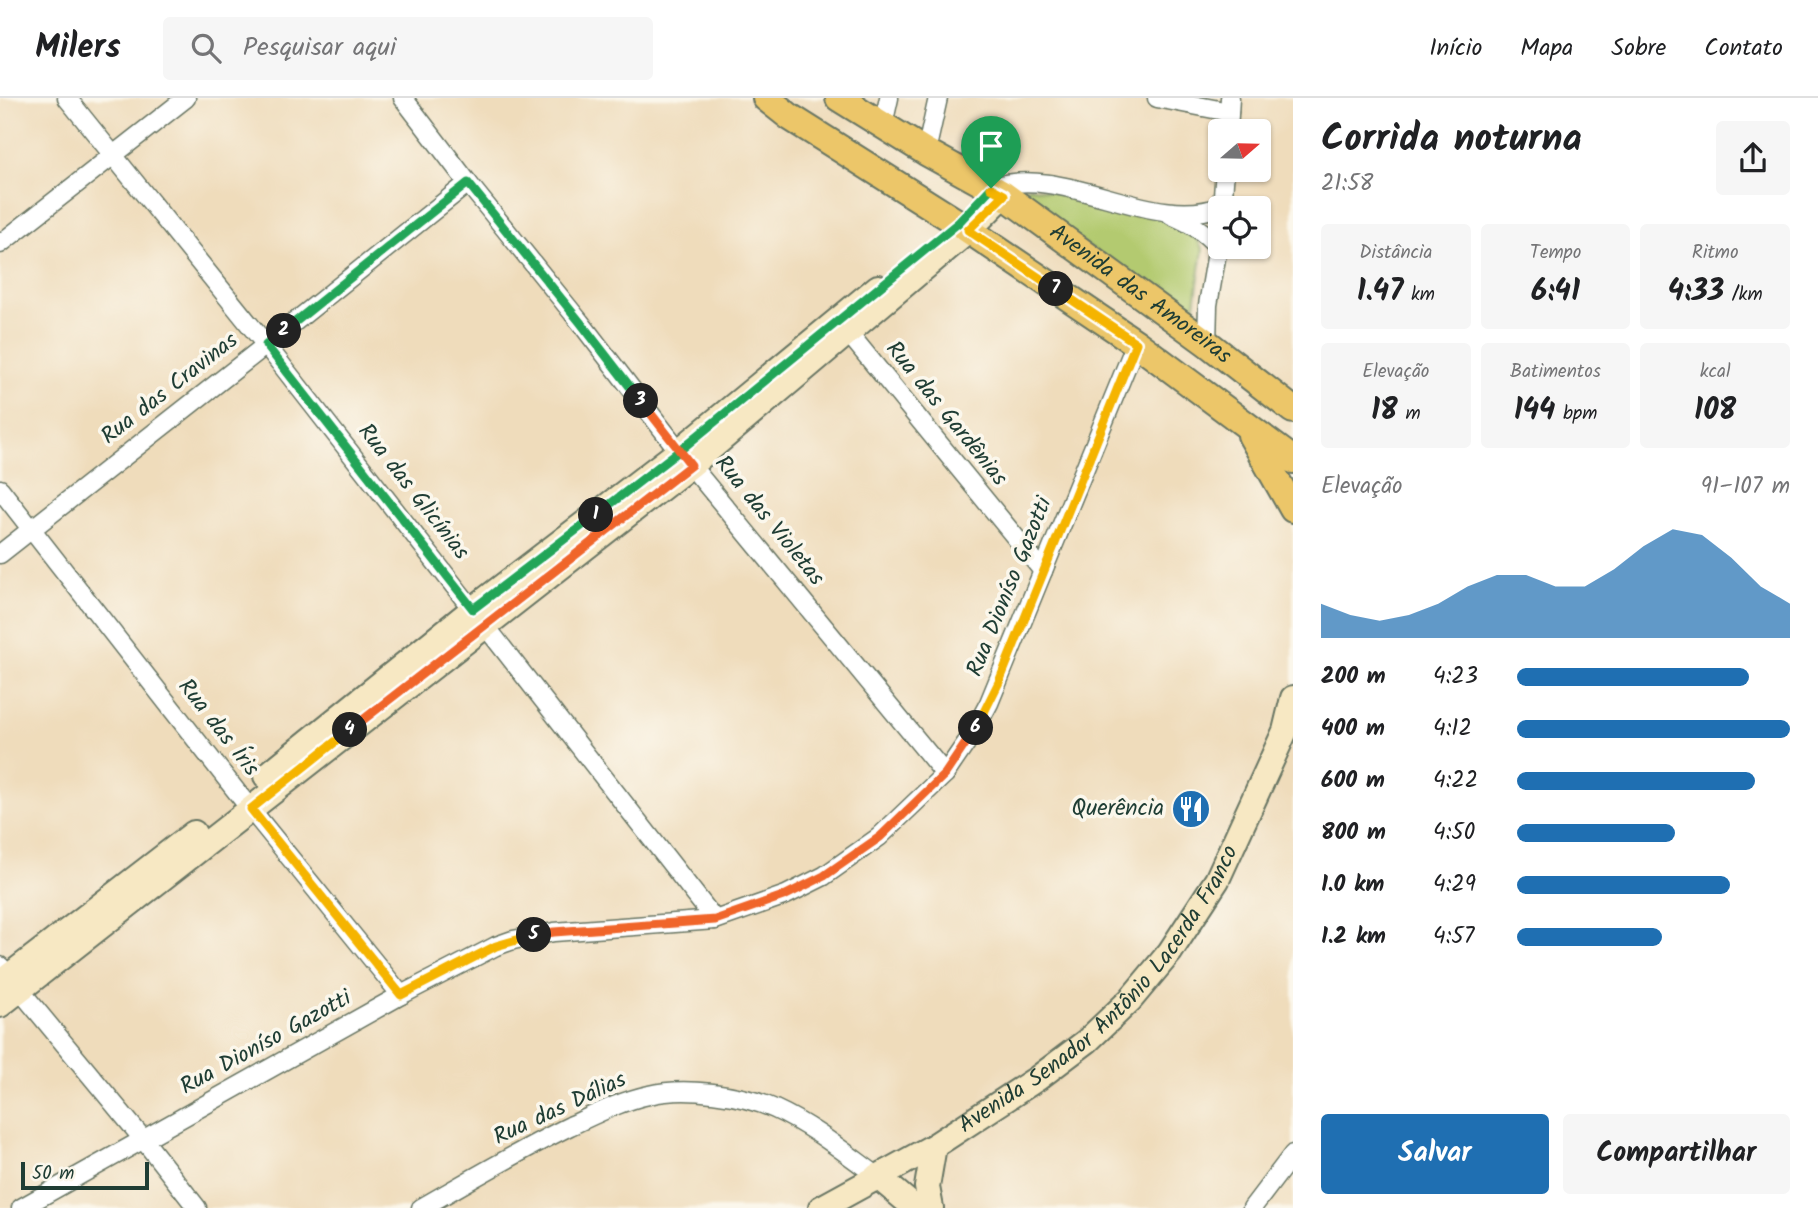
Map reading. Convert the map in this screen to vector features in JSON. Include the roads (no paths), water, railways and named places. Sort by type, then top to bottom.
[{"type":"main road","name":"Avenida das Amoreiras","points":[[766,98],[790,117],[963,227],[1136,343],[1293,460]]},
{"type":"main road","name":"Avenida das Amoreiras","points":[[839,98],[926,152],[998,191],[1207,343],[1293,410]]},
{"type":"main road","points":[[1255,380],[1275,386],[1293,385]]},
{"type":"main road","points":[[1244,425],[1293,509]]},
{"type":"street","name":"Rua das Glicínias","points":[[67,98],[266,345],[715,920]]},
{"type":"street","points":[[0,244],[186,98]]},
{"type":"street","name":"Rua das Violetas","points":[[403,98],[685,458],[945,774]]},
{"type":"street","points":[[883,125],[889,98]]},
{"type":"street","points":[[926,152],[938,98]]},
{"type":"street","points":[[1157,98],[1230,105]]},
{"type":"street","name":"Rua das Cravinas","points":[[0,554],[468,183]]},
{"type":"street","points":[[197,1208],[143,1139],[6,985],[245,803],[685,458],[963,227],[998,191],[1010,183],[1044,184],[1158,209],[1190,213],[1208,211]]},
{"type":"street","points":[[1158,209],[1190,223],[1208,235]]},
{"type":"street","points":[[1207,343],[1208,304],[1215,259]]},
{"type":"street","name":"Rua das Gardênias","points":[[843,327],[1043,571]]},
{"type":"street","name":"Rua Dioníso Gazotti","points":[[21,1208],[401,995],[496,946],[554,932],[715,920],[786,895],[824,876],[880,837],[945,774],[973,733],[989,703],[1136,343]]},
{"type":"street","name":"Rua das Íris","points":[[0,489],[245,803],[401,995]]},
{"type":"street","name":"Avenida Senador Antônio Lacerda Franco","points":[[821,1208],[934,1146],[1038,1078],[1087,1041],[1130,1000],[1170,952],[1217,880],[1289,734],[1293,698]]},
{"type":"street","name":"Rua das Dálias","points":[[421,1208],[547,1137],[608,1108],[651,1094],[679,1092],[746,1099],[774,1109],[816,1132],[877,1176]]},
{"type":"street","points":[[931,1208],[927,1187],[934,1146]]},
{"type":"street","points":[[1252,1208],[1293,1154]]},
{"type":"street","points":[[877,1176],[915,1208]]},
{"type":"place","name":"Querência","points":[[1191,809]]}]
